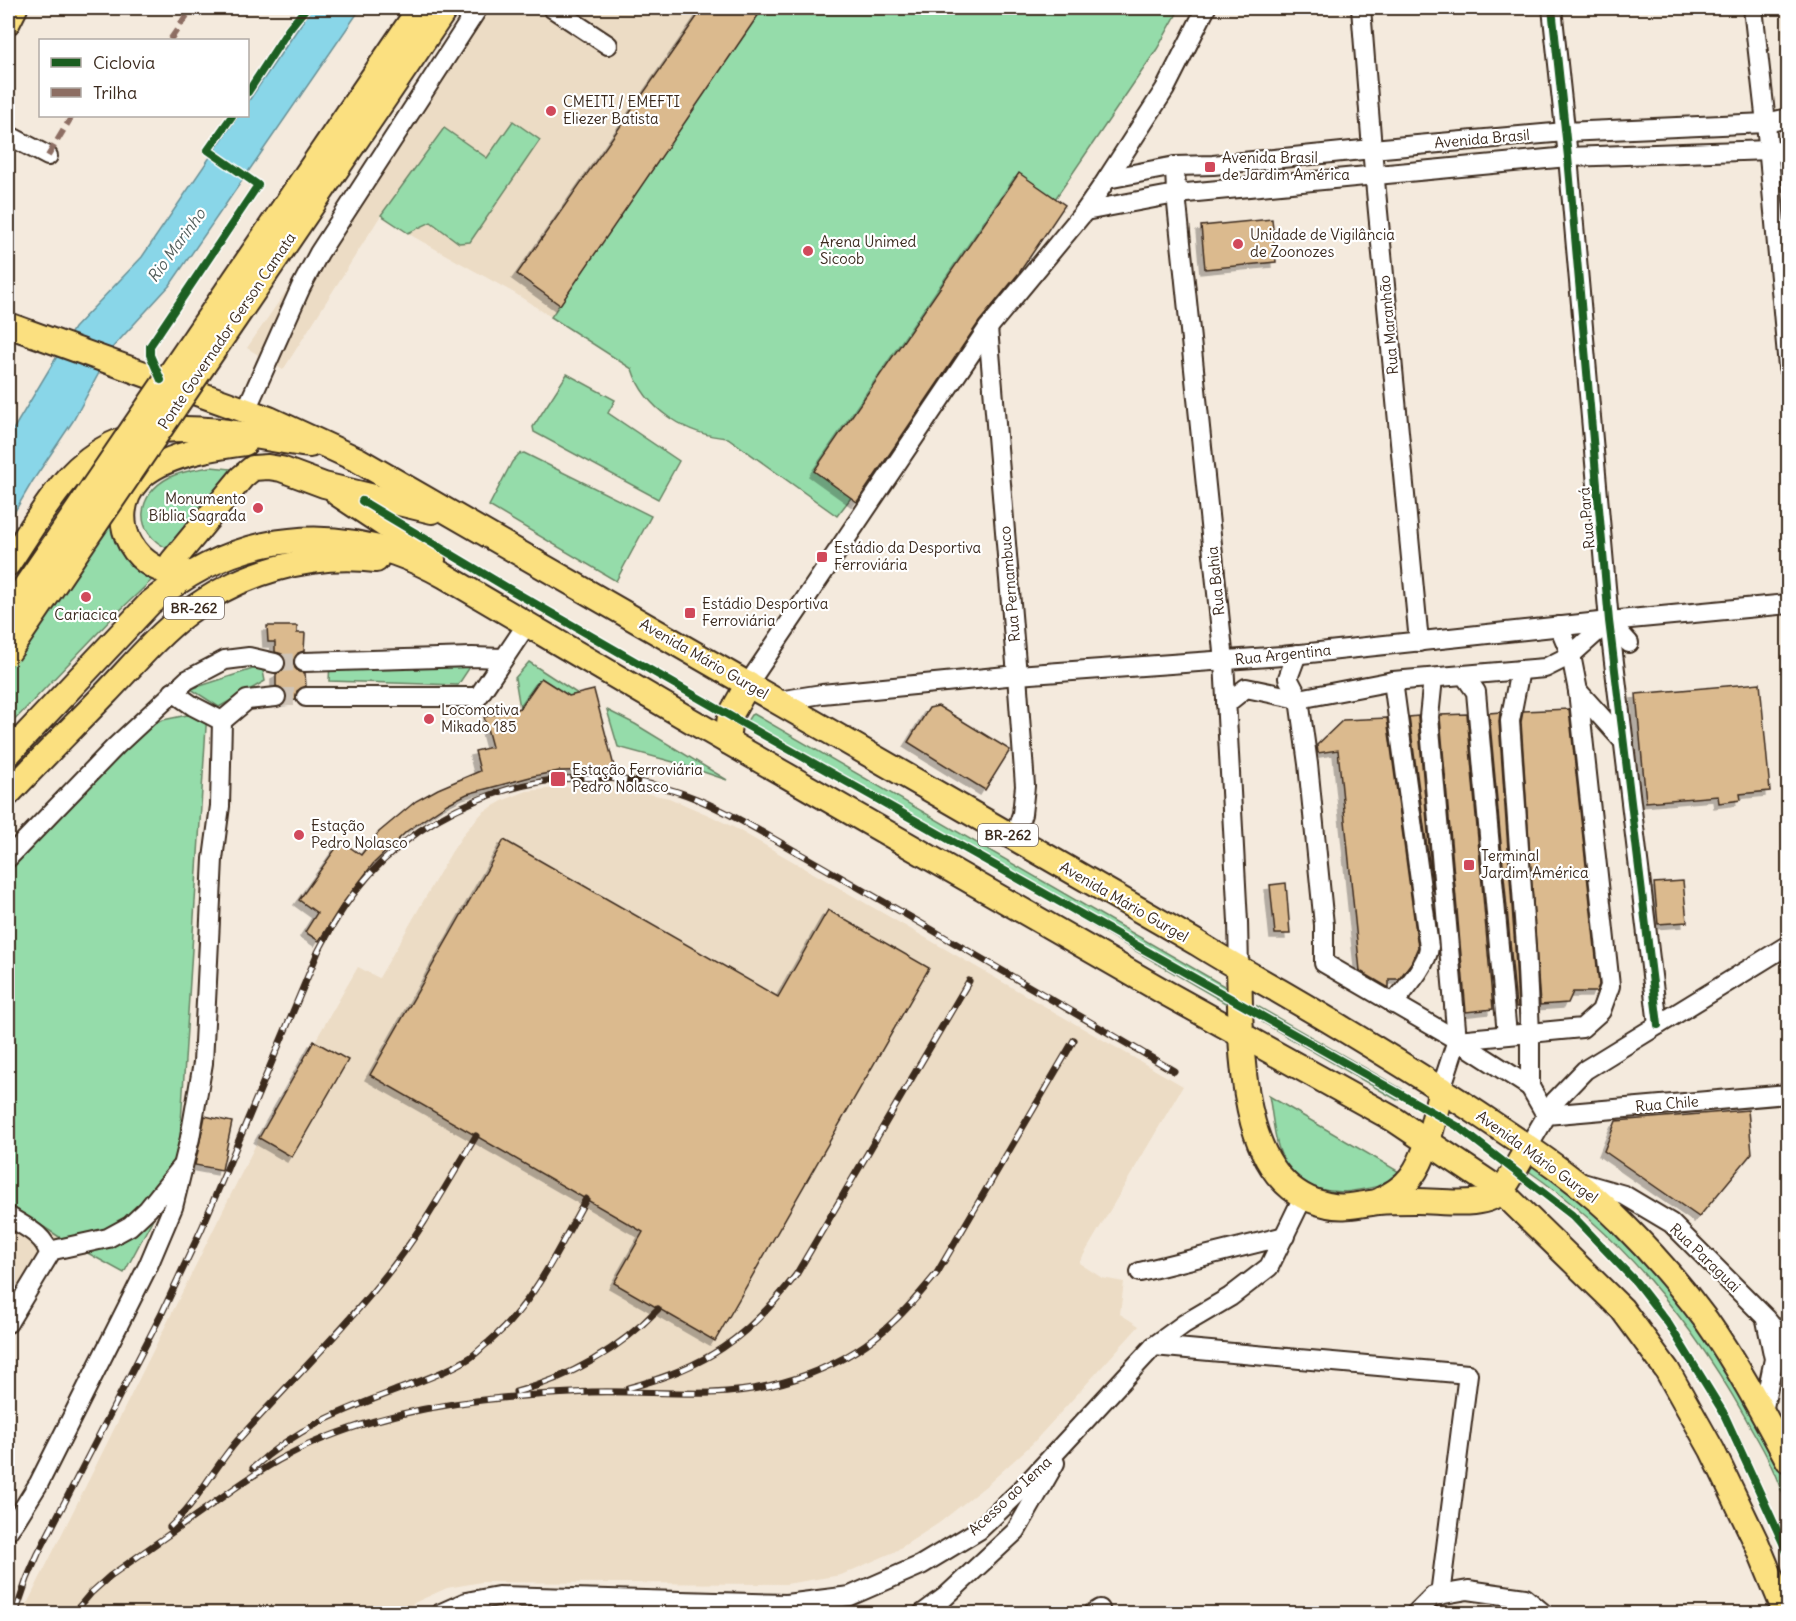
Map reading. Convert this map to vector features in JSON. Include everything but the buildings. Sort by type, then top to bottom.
[{"type":"main road","points":[[8,22],[15,8]]},
{"type":"main road","name":"Ponte Governador Gerson Camata","points":[[8,612],[420,8]]},
{"type":"main road","name":"Ponte Governador Gerson Camata","points":[[8,653],[446,8]]},
{"type":"main road","points":[[15,328],[246,410],[314,438],[358,460]]},
{"type":"main road","name":"BR-262","points":[[8,564],[69,477],[101,451],[140,434],[160,429],[203,429],[312,446],[358,460]]},
{"type":"main road","points":[[185,573],[167,572],[155,568],[136,553],[129,542],[124,521],[126,499],[131,488],[146,472],[174,459],[220,446],[271,440]]},
{"type":"main road","name":"Avenida Mário Gurgel","points":[[358,460],[1278,990],[1441,1089],[1527,1147],[1573,1180],[1622,1222],[1668,1271],[1706,1320],[1763,1412],[1788,1460]]},
{"type":"main road","points":[[185,573],[172,562],[242,477],[253,468],[268,467],[286,470],[324,485],[461,519]]},
{"type":"main road","points":[[324,485],[415,545],[470,591]]},
{"type":"main road","points":[[8,754],[144,609],[170,586],[185,573],[239,551],[274,543],[317,540],[344,542],[379,548],[420,563],[445,576]]},
{"type":"main road","name":"BR-262","points":[[8,794],[168,629],[232,585],[283,567],[311,561],[339,559],[395,562],[445,576],[727,741],[1395,1120],[1501,1191],[1622,1309],[1666,1370],[1712,1450],[1757,1544],[1786,1614]]},
{"type":"main road","points":[[727,741],[730,716],[748,684]]},
{"type":"main road","points":[[1239,969],[1246,1093],[1256,1135],[1268,1162],[1283,1182],[1303,1197],[1328,1205],[1354,1207],[1377,1202],[1466,1203],[1486,1199],[1501,1191],[1527,1147]]},
{"type":"main road","points":[[1377,1202],[1410,1179],[1419,1165],[1441,1089]]},
{"type":"street","points":[[246,410],[301,287],[324,243],[478,8]]},
{"type":"street","points":[[552,8],[608,45]]},
{"type":"street","points":[[748,684],[988,328],[1085,211],[1107,179],[1165,89],[1206,8]]},
{"type":"street","name":"Rua Maranhão","points":[[1361,8],[1372,149],[1419,642]]},
{"type":"street","name":"Rua Pará","points":[[1552,8],[1568,157],[1610,621],[1658,1025]]},
{"type":"street","points":[[1753,8],[1769,150],[1788,367]]},
{"type":"street","name":"Avenida Brasil","points":[[1107,179],[1175,166],[1213,165],[1565,132],[1766,123],[1788,118]]},
{"type":"street","points":[[8,135],[48,156]]},
{"type":"street","name":"Avenida Brasil","points":[[1085,211],[1176,194],[1568,157],[1769,150],[1788,153]]},
{"type":"street","points":[[1175,166],[1176,194]]},
{"type":"street","name":"Rua Bahia","points":[[1176,194],[1224,661],[1239,969]]},
{"type":"street","name":"Rua Pernambuco","points":[[988,328],[1025,786],[1022,814],[1014,838]]},
{"type":"street","name":"Rua Argentina","points":[[778,701],[822,694],[1017,675],[1224,661],[1788,604]]},
{"type":"street","points":[[1226,704],[1246,688],[1299,699],[1393,681],[1545,668],[1571,655],[1610,621],[1629,643]]},
{"type":"street","points":[[306,697],[478,696],[527,624]]},
{"type":"street","points":[[1457,1040],[1582,1028],[1601,1011],[1610,986],[1578,691],[1571,655],[1559,626]]},
{"type":"street","points":[[1297,654],[1288,678],[1299,699],[1308,764],[1324,925],[1324,963],[1457,1040],[1530,1087],[1546,1115]]},
{"type":"street","points":[[8,858],[116,746],[187,680],[225,660],[249,657],[275,663]]},
{"type":"street","points":[[304,662],[446,657],[504,658]]},
{"type":"street","points":[[1520,670],[1510,721],[1526,947],[1530,1087]]},
{"type":"street","points":[[1464,675],[1476,692],[1507,1035]]},
{"type":"street","points":[[1433,678],[1429,717],[1457,1040],[1441,1089]]},
{"type":"street","points":[[1393,681],[1429,948],[1415,977],[1394,1004]]},
{"type":"street","points":[[1578,691],[1624,742]]},
{"type":"street","points":[[173,692],[193,706],[222,721]]},
{"type":"street","points":[[8,1531],[39,1483],[148,1266],[173,1207],[194,1119],[203,1063],[213,859],[220,806],[222,721],[248,700],[276,697]]},
{"type":"street","points":[[1527,1147],[1546,1115],[1568,1086],[1585,1070],[1788,945]]},
{"type":"street","points":[[1658,1025],[1665,985]]},
{"type":"street","name":"Rua Chile","points":[[1546,1115],[1788,1094]]},
{"type":"street","points":[[49,1251],[108,1238],[130,1226],[148,1209],[184,1164]]},
{"type":"street","name":"Rua Paraguai","points":[[1573,1180],[1624,1195],[1671,1223],[1766,1318],[1788,1345]]},
{"type":"street","name":"Acesso ao Iema","points":[[439,1614],[466,1602],[498,1596],[786,1605],[850,1596],[921,1565],[979,1530],[1020,1491],[1154,1346],[1184,1324],[1230,1297],[1269,1267],[1303,1197]]},
{"type":"street","points":[[8,1216],[39,1236],[49,1251],[48,1258],[8,1323]]},
{"type":"street","points":[[1140,1272],[1285,1236]]},
{"type":"street","points":[[1763,1412],[1774,1359],[1766,1318]]},
{"type":"street","points":[[1154,1346],[1468,1374],[1440,1595]]},
{"type":"street","points":[[922,1614],[945,1597],[1016,1532],[1070,1438]]},
{"type":"street","points":[[1414,1614],[1433,1596],[1467,1590],[1525,1598],[1544,1614]]},
{"type":"shaded area","name":"CMEITI / EMEFTI Eliezer Batista","points":[[481,8],[763,8],[551,317],[516,294],[414,237],[381,215],[283,370],[247,348]]},
{"type":"shaded area","points":[[578,786],[626,789],[669,798],[711,816],[1183,1086],[1079,1263],[1102,1278],[1124,1282],[1120,1314],[1139,1326],[1032,1444],[987,1485],[939,1523],[894,1552],[841,1575],[786,1584],[482,1582],[447,1588],[398,1613],[33,1614],[24,1610],[259,1138],[358,967],[379,978],[451,853],[465,832],[483,812],[527,791]]},
{"type":"shaded area","points":[[8,1204],[64,1240],[8,1330]]},
{"type":"green space","name":"Arena Unimed Sicoob","points":[[763,8],[1180,8],[1157,49],[860,486],[837,516],[728,438],[698,432],[670,418],[647,397],[632,369],[551,317]]},
{"type":"green space","points":[[513,121],[540,140],[470,242],[459,243],[431,222],[408,233],[381,215],[444,128],[487,158]]},
{"type":"green space","points":[[567,374],[615,400],[608,413],[679,461],[658,499],[534,432],[533,427]]},
{"type":"green space","points":[[524,453],[651,516],[616,581],[489,506],[512,462],[519,454]]},
{"type":"green space","points":[[211,467],[232,469],[169,549],[157,542],[144,524],[143,513],[150,493],[170,477]]},
{"type":"green space","points":[[110,519],[118,547],[123,555],[143,575],[152,580],[115,615],[8,727],[8,670]]},
{"type":"green space","points":[[330,662],[470,667],[458,685],[329,681]]},
{"type":"green space","points":[[529,662],[578,694],[569,696],[541,678],[520,708],[515,678]]},
{"type":"green space","points":[[262,666],[265,681],[219,707],[191,689]]},
{"type":"green space","points":[[607,710],[635,724],[727,780],[618,747]]},
{"type":"green space","points":[[207,711],[180,1139],[171,1176],[157,1211],[124,1273],[64,1240],[8,1204],[8,872],[145,728],[163,720]]},
{"type":"green space","points":[[754,714],[1231,990],[1232,1007],[750,727],[747,721]]},
{"type":"green space","points":[[1257,1006],[1402,1089],[1404,1098],[1397,1100],[1262,1022]]},
{"type":"green space","points":[[1269,1096],[1401,1173],[1396,1182],[1348,1192],[1336,1192],[1324,1190],[1302,1180],[1291,1171],[1280,1152]]},
{"type":"green space","points":[[1534,1160],[1655,1264],[1781,1455],[1788,1473],[1788,1507],[1769,1461],[1724,1381],[1701,1346],[1650,1281],[1622,1250],[1561,1195],[1527,1170]]},
{"type":"water","name":"Rio Marinho","points":[[312,8],[361,8],[170,285],[113,347],[73,421],[8,523],[8,438],[74,328],[142,257],[237,117],[249,117],[249,101]]},
{"type":"tunnel","points":[[275,663],[304,662]]},
{"type":"tunnel","points":[[276,697],[306,697]]},
{"type":"railway","points":[[15,1614],[38,1554],[162,1313],[202,1228],[326,936],[355,892],[385,859],[420,831],[458,809],[499,792],[542,782],[587,778],[631,781],[688,795],[726,812],[774,839],[1174,1071]]},
{"type":"railway","points":[[628,1388],[680,1370],[723,1348],[760,1317],[778,1297],[796,1275],[969,981]]},
{"type":"railway","points":[[73,1614],[110,1576],[247,1480],[299,1450],[352,1428],[427,1408],[509,1397],[591,1392],[711,1393],[761,1388],[809,1374],[854,1352],[894,1321],[937,1273],[1074,1040]]},
{"type":"railway","points":[[170,1527],[189,1507],[237,1441],[331,1340],[384,1278],[421,1226],[476,1136]]},
{"type":"railway","points":[[253,1468],[288,1440],[306,1429],[363,1403],[437,1374],[473,1355],[505,1327],[532,1293],[555,1257],[586,1199]]},
{"type":"railway","points":[[516,1392],[555,1379],[593,1360],[627,1337],[658,1309]]},
{"type":"marked path","points":[[171,39],[192,8]]},
{"type":"marked path","points":[[48,156],[71,117]]},
{"type":"cycle path","points":[[249,90],[289,29],[306,8]]},
{"type":"cycle path","points":[[1552,8],[1568,157],[1609,621],[1658,1025]]},
{"type":"cycle path","points":[[161,380],[150,355],[150,346],[258,185],[208,150],[231,117]]},
{"type":"cycle path","points":[[362,501],[730,716],[1457,1126],[1572,1215],[1636,1282],[1668,1323],[1723,1412],[1788,1554]]},
{"type":"place","name":"CMEITI / EMEFTI Eliezer Batista","points":[[551,111]]},
{"type":"place","name":"Avenida Brasil de Jardim América","points":[[1210,167]]},
{"type":"place","name":"Unidade de Vigilância de Zoonozes","points":[[1238,244]]},
{"type":"place","name":"Arena Unimed Sicoob","points":[[808,251]]},
{"type":"place","name":"Monumento Bíblia Sagrada","points":[[258,508]]},
{"type":"place","name":"Estádio da Desportiva Ferroviária","points":[[822,557]]},
{"type":"place","name":"Cariacica","points":[[86,597]]},
{"type":"place","name":"Estádio Desportiva Ferroviária","points":[[690,613]]},
{"type":"place","name":"Locomotiva Mikado 185","points":[[429,719]]},
{"type":"place","name":"Estação Ferroviária Pedro Nolasco","points":[[558,779]]},
{"type":"place","name":"Estação Pedro Nolasco","points":[[299,835]]},
{"type":"place","name":"Terminal Jardim América","points":[[1469,865]]}]
